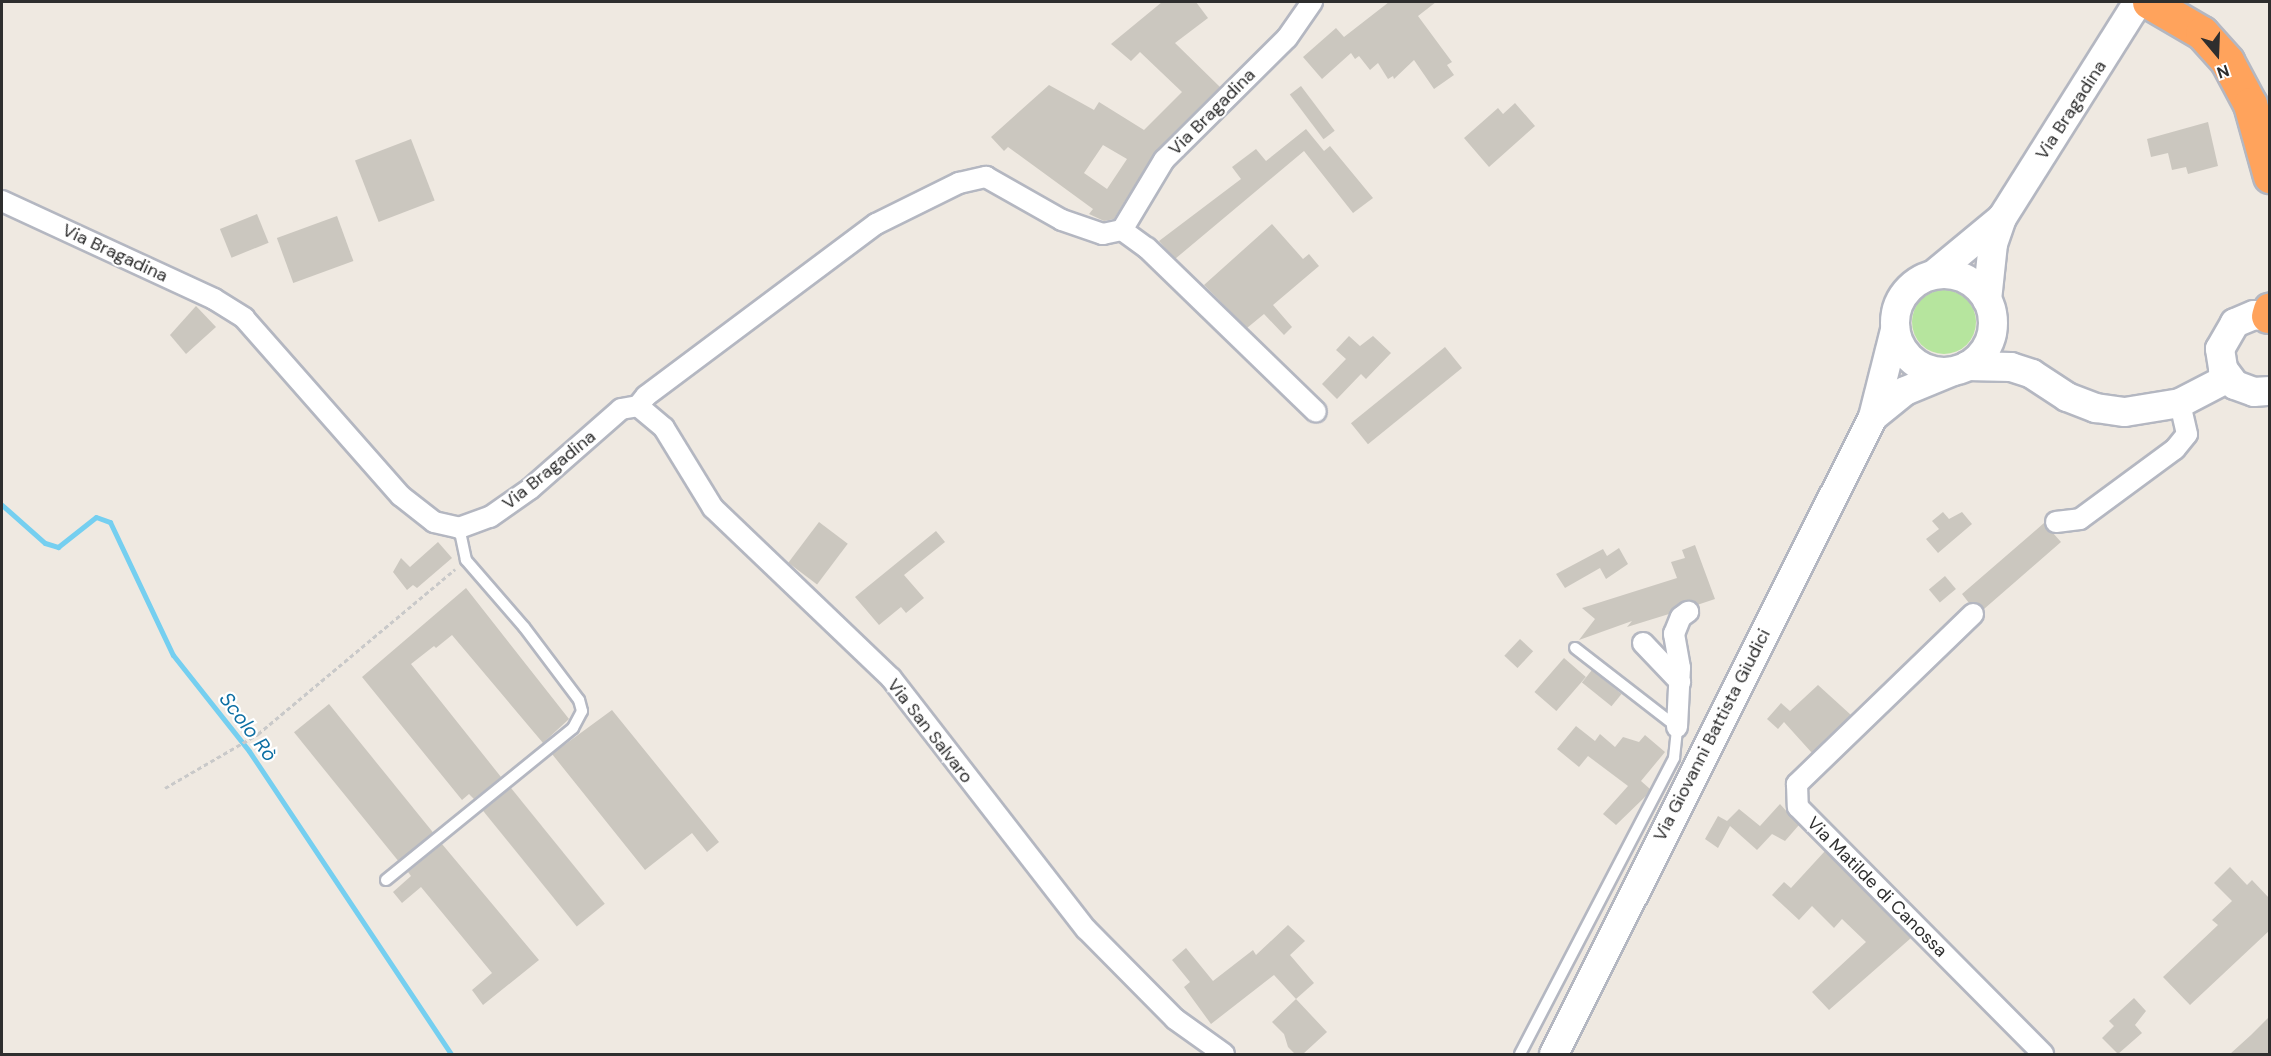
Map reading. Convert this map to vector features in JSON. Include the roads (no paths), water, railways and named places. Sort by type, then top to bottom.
[{"type":"highway","points":[[2149,2],[2202,33],[2227,61],[2250,104],[2270,176]]},
{"type":"main road","name":"Via Bragadina","points":[[1990,310],[1993,244],[2002,218],[2138,2]]},
{"type":"main road","name":"Via Bragadina","points":[[1933,275],[2002,218]]},
{"type":"main road","points":[[2032,374],[1990,310],[1964,279],[1933,275],[1916,282],[1903,295],[1895,330],[1899,345],[1921,367],[1959,369],[2011,367],[2032,374],[2067,397],[2096,408],[2125,412],[2180,403],[2228,378]]},
{"type":"main road","points":[[1959,369],[1987,347],[1990,310]]},
{"type":"main road","points":[[2269,314],[2244,318],[2228,330],[2220,359],[2228,378],[2244,390],[2270,391]]},
{"type":"main road","name":"Via Giovanni Battista Giudici","points":[[1554,1054],[1873,417],[1895,330]]},
{"type":"main road","name":"Via Giovanni Battista Giudici","points":[[1873,417],[1905,391],[1959,369]]},
{"type":"street","name":"Via Bragadina","points":[[2,201],[214,299],[244,318],[401,496],[434,522],[459,528],[490,517],[530,489],[621,409],[639,406],[646,396],[876,224],[958,183],[986,177],[1062,220],[1103,234],[1122,230],[1164,160],[1287,38],[1312,2]]},
{"type":"street","points":[[1122,230],[1147,248],[1316,412]]},
{"type":"street","points":[[2056,522],[2080,519],[2175,449],[2187,434],[2180,403]]},
{"type":"street","name":"Via San Salvaro","points":[[639,406],[664,428],[713,508],[891,678],[1086,929],[1175,1019],[1224,1054]]},
{"type":"street","points":[[1677,727],[1680,682],[1674,634],[1681,617],[1689,612]]},
{"type":"street","name":"Via Matilde di Canossa","points":[[1973,614],[1797,784],[1798,807],[2043,1054]]},
{"type":"street","points":[[1643,643],[1680,682]]},
{"type":"lane","points":[[386,879],[573,728],[582,711],[579,699],[524,627],[466,560],[459,528]]},
{"type":"lane","points":[[1520,1054],[1674,758],[1677,727],[1575,648]]},
{"type":"waterway","name":"Scolo Rò","points":[[2,505],[45,543],[58,547],[96,517],[110,522],[173,655],[249,751],[451,1054]]}]
